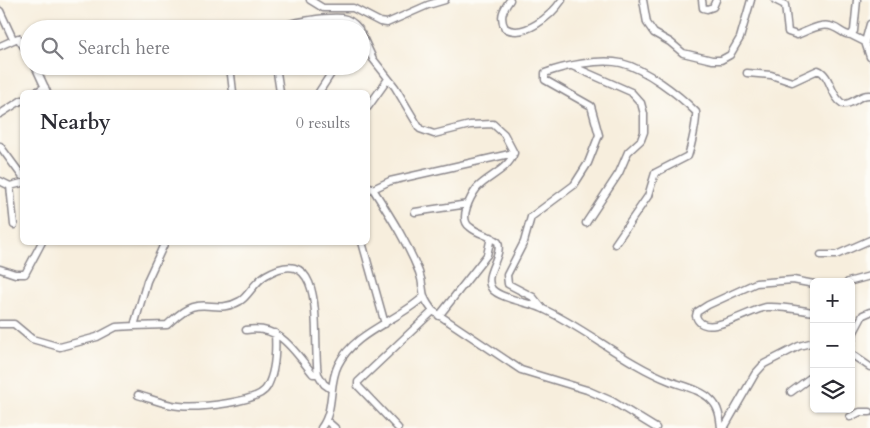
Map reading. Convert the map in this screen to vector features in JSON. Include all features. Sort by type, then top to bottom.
[{"type":"street","points":[[310,0],[324,8],[353,8],[380,22],[387,23],[428,5],[445,0]]},
{"type":"street","points":[[510,0],[502,11],[503,23],[505,28],[517,32],[527,30],[562,0]]},
{"type":"street","points":[[643,0],[647,23],[654,34],[670,42],[684,53],[712,60],[721,60],[730,55],[740,38],[751,0]]},
{"type":"street","points":[[702,0],[703,8],[707,9],[713,7],[716,0]]},
{"type":"street","points":[[775,0],[785,4],[788,32],[792,35],[797,36],[826,25],[866,42]]},
{"type":"street","points":[[851,36],[854,31],[857,0]]},
{"type":"street","points":[[0,11],[13,39]]},
{"type":"street","points":[[319,20],[343,18],[346,20]]},
{"type":"street","points":[[870,24],[866,42],[870,57]]},
{"type":"street","points":[[0,46],[13,39],[20,40]]},
{"type":"street","points":[[370,52],[420,128],[434,134],[470,125],[493,124],[504,134],[514,153]]},
{"type":"street","points":[[542,309],[533,297],[508,284],[506,281],[524,242],[530,217],[574,185],[596,146],[599,135],[591,106],[544,80],[545,73],[571,65],[612,62],[627,65],[667,87],[696,112],[697,126],[691,136],[688,156],[655,173],[648,196],[616,244]]},
{"type":"street","points":[[571,65],[631,92],[638,98],[644,114],[644,132],[641,140],[628,152],[619,173],[586,223]]},
{"type":"street","points":[[747,73],[772,75],[792,82],[818,70],[825,75],[833,93],[843,104],[851,103],[862,96],[870,95]]},
{"type":"street","points":[[38,75],[46,90]]},
{"type":"street","points":[[231,75],[232,90]]},
{"type":"street","points":[[277,75],[280,90]]},
{"type":"street","points":[[320,90],[330,75]]},
{"type":"street","points":[[370,103],[388,78]]},
{"type":"street","points":[[0,114],[20,101]]},
{"type":"street","points":[[0,146],[20,173]]},
{"type":"street","points":[[514,153],[390,181],[370,188],[396,225],[420,274],[422,298],[439,316],[520,370],[587,390],[612,401],[654,425],[656,428]]},
{"type":"street","points":[[514,153],[510,162],[477,189],[468,204],[465,218],[469,227],[498,242],[499,246],[489,280],[491,288],[498,294],[542,309],[655,375],[700,392],[710,399],[719,413],[722,428]]},
{"type":"street","points":[[0,182],[10,186],[20,184]]},
{"type":"street","points":[[10,186],[14,225]]},
{"type":"street","points":[[415,212],[468,204]]},
{"type":"street","points":[[439,316],[487,255],[491,237]]},
{"type":"street","points":[[821,255],[836,255],[870,240]]},
{"type":"street","points":[[0,269],[15,274],[25,274],[40,245]]},
{"type":"street","points":[[134,326],[149,276],[164,245]]},
{"type":"street","points":[[363,245],[385,324]]},
{"type":"street","points":[[0,324],[14,324],[32,339],[60,347],[97,337],[116,327],[167,325],[177,315],[193,306],[216,308],[230,306],[242,300],[252,286],[267,274],[292,267],[298,268],[306,274],[314,301],[318,374],[324,384],[331,389]]},
{"type":"street","points":[[855,280],[870,276]]},
{"type":"street","points":[[810,283],[793,280],[756,283],[708,305],[697,312],[696,316],[699,322],[707,326],[718,325],[763,308],[810,312]]},
{"type":"street","points":[[322,428],[327,421],[331,389],[338,364],[360,339],[422,298]]},
{"type":"street","points":[[398,428],[358,386],[358,382],[433,311]]},
{"type":"street","points":[[855,330],[863,314],[870,312]]},
{"type":"street","points":[[246,330],[261,330],[275,333],[286,340],[314,374],[318,374]]},
{"type":"street","points":[[138,394],[185,407],[246,400],[256,396],[268,386],[276,351],[275,333]]},
{"type":"street","points":[[722,428],[755,374],[764,364],[799,346],[810,343]]},
{"type":"street","points":[[855,357],[870,367]]},
{"type":"street","points":[[791,392],[810,378]]},
{"type":"street","points":[[850,417],[860,412],[870,412]]},
{"type":"street","points":[[327,421],[335,428]]}]
